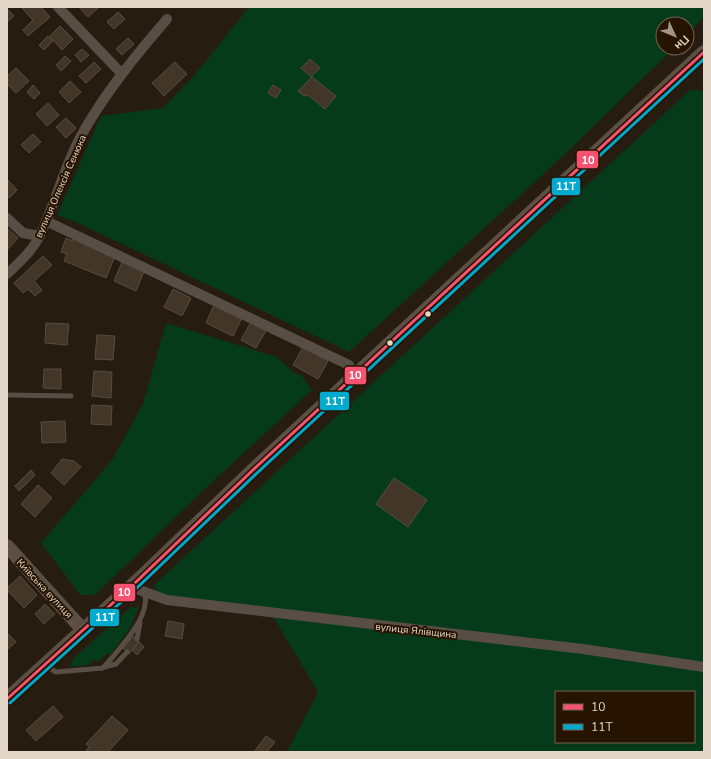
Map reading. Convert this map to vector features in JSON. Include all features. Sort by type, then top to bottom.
[{"type":"main road","points":[[7,699],[83,630],[138,587],[474,266],[704,52]]},
{"type":"main road","name":"Київська вулиця","points":[[7,546],[83,630]]},
{"type":"street","points":[[58,7],[122,74]]},
{"type":"street","name":"вулиця Олексія Сенюка","points":[[7,274],[22,260],[40,236],[65,171],[82,134],[122,74],[167,19]]},
{"type":"street","points":[[7,218],[22,233],[40,236]]},
{"type":"street","points":[[46,221],[348,365]]},
{"type":"street","name":"вулиця Ялівщина","points":[[138,587],[167,600],[583,649],[704,667]]},
{"type":"lane","points":[[7,395],[71,396]]},
{"type":"lane","points":[[137,639],[146,598],[138,587]]},
{"type":"lane","points":[[103,668],[132,633],[142,617]]},
{"type":"lane","points":[[45,665],[56,672],[103,668],[116,664],[127,652]]},
{"type":"green space","points":[[249,7],[704,7],[704,17],[695,27],[695,16],[655,16],[655,56],[666,56],[562,157],[349,352],[78,223],[57,215],[101,116],[163,108],[193,77]]},
{"type":"green space","points":[[691,89],[704,92],[704,752],[287,752],[318,692],[268,608],[158,596],[154,585]]},
{"type":"green space","points":[[166,323],[277,357],[294,373],[301,375],[312,390],[208,486],[95,595],[80,595],[41,543],[112,460],[143,404]]},
{"type":"green space","points":[[132,606],[135,608],[138,606],[138,609],[129,630],[110,655],[108,653],[98,662],[95,659],[88,665],[69,667],[74,658]]},
{"type":"building","points":[[41,7],[50,17],[28,36],[23,30],[33,20],[22,8]]},
{"type":"building","points":[[79,7],[99,7],[88,17]]},
{"type":"building","points":[[7,9],[14,16],[7,22]]},
{"type":"building","points":[[118,12],[125,19],[114,29],[107,22]]},
{"type":"building","points":[[60,26],[73,39],[62,50],[50,36]]},
{"type":"building","points":[[48,36],[53,41],[44,50],[39,45]]},
{"type":"building","points":[[128,38],[134,44],[122,55],[116,49]]},
{"type":"building","points":[[82,49],[89,55],[81,62],[75,55]]},
{"type":"building","points":[[65,56],[71,61],[61,71],[56,65]]},
{"type":"building","points":[[310,59],[320,68],[311,77],[301,68]]},
{"type":"building","points":[[94,62],[101,69],[86,83],[79,76]]},
{"type":"building","points":[[175,62],[187,74],[164,96],[152,83]]},
{"type":"building","points":[[16,68],[29,81],[16,93],[7,84],[7,76]]},
{"type":"building","points":[[312,77],[336,96],[325,109],[308,95],[304,96],[298,91]]},
{"type":"building","points":[[70,81],[81,92],[69,103],[59,92]]},
{"type":"building","points":[[33,85],[40,93],[34,99],[27,92]]},
{"type":"building","points":[[273,85],[281,90],[276,98],[268,93]]},
{"type":"building","points":[[48,103],[59,115],[47,126],[36,114]]},
{"type":"building","points":[[66,118],[76,128],[66,138],[56,127]]},
{"type":"building","points":[[33,134],[41,142],[29,153],[21,145]]},
{"type":"building","points":[[7,179],[17,190],[9,198],[7,196]]},
{"type":"building","points":[[7,228],[18,238],[7,250]]},
{"type":"building","points":[[66,238],[73,241],[73,238],[115,256],[106,278],[64,261],[67,254],[61,252]]},
{"type":"building","points":[[43,256],[52,265],[34,281],[42,290],[35,296],[28,289],[23,293],[14,283]]},
{"type":"building","points":[[123,260],[145,269],[136,291],[114,281]]},
{"type":"building","points":[[173,289],[191,298],[182,316],[164,307]]},
{"type":"building","points":[[214,305],[242,318],[233,336],[206,323]]},
{"type":"building","points":[[252,320],[267,329],[256,348],[241,340]]},
{"type":"building","points":[[46,323],[69,324],[67,345],[45,343]]},
{"type":"building","points":[[97,335],[115,336],[113,360],[95,359]]},
{"type":"building","points":[[303,347],[328,361],[318,379],[293,365]]},
{"type":"building","points":[[44,369],[61,369],[61,389],[43,388]]},
{"type":"building","points":[[94,371],[112,372],[111,398],[92,396]]},
{"type":"building","points":[[92,405],[112,406],[111,425],[91,424]]},
{"type":"building","points":[[65,421],[66,442],[42,443],[41,422]]},
{"type":"building","points":[[62,459],[74,461],[81,467],[64,485],[51,473]]},
{"type":"building","points":[[31,470],[35,475],[19,491],[15,486]]},
{"type":"building","points":[[394,478],[427,500],[408,527],[376,504]]},
{"type":"building","points":[[38,485],[52,498],[35,517],[21,504]]},
{"type":"building","points":[[20,576],[37,595],[24,608],[7,590],[7,588]]},
{"type":"building","points":[[45,604],[55,614],[44,624],[35,614]]},
{"type":"building","points":[[168,621],[184,624],[182,639],[165,636]]},
{"type":"building","points":[[7,633],[16,642],[7,650]]},
{"type":"building","points":[[133,636],[139,642],[129,654],[123,648]]},
{"type":"building","points":[[139,642],[144,647],[137,655],[132,650]]},
{"type":"building","points":[[53,706],[63,717],[36,741],[26,730]]},
{"type":"building","points":[[112,716],[128,730],[108,752],[85,752],[89,747],[86,744]]},
{"type":"building","points":[[266,736],[275,742],[267,752],[254,752]]},
{"type":"transit line","name":"10","points":[[7,699],[137,581],[254,469],[704,52]]},
{"type":"transit line","name":"11Т","points":[[10,703],[140,585],[257,473],[704,59]]}]
